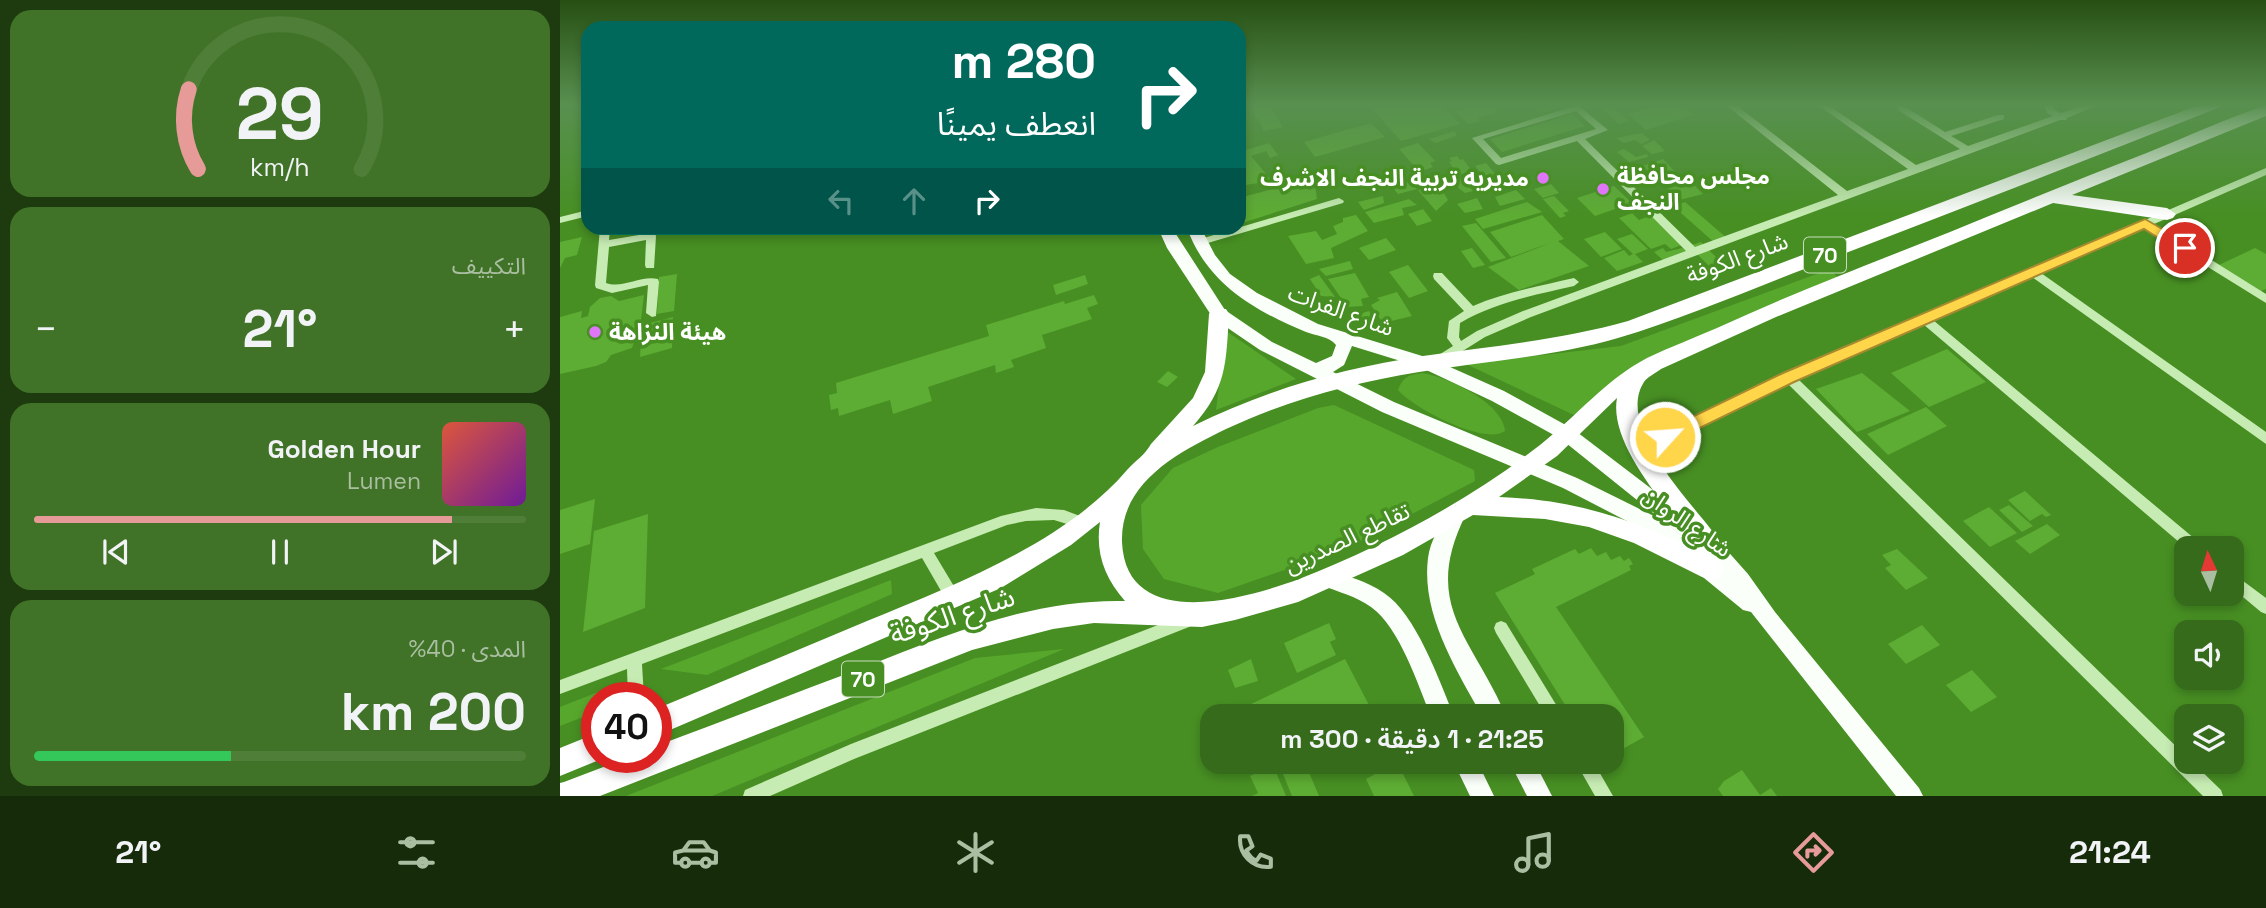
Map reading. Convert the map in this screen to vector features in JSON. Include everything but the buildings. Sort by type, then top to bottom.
[{"type":"highway","name":"شارع الكوفة","points":[[1432,362],[1558,345],[1633,326],[2118,142]]},
{"type":"highway","name":"70","points":[[1528,465],[1567,434],[1610,392],[1638,373],[1769,312],[2188,142]]},
{"type":"highway","points":[[2053,198],[2167,214]]},
{"type":"highway","points":[[1139,471],[1201,403],[1216,372],[1219,314]]},
{"type":"highway","name":"70","points":[[1122,492],[1139,471],[1158,456],[1227,420],[1297,393],[1432,362]]},
{"type":"highway","points":[[1638,373],[1627,396],[1627,415],[1640,449],[1709,544]]},
{"type":"highway","name":"تقاطع الصدرين","points":[[1172,614],[1202,615],[1267,601],[1328,579],[1395,548],[1462,510],[1528,465]]},
{"type":"highway","name":"شارع الكوفة","points":[[672,716],[953,598],[1028,560],[1083,523],[1122,492]]},
{"type":"highway","points":[[1122,492],[1112,515],[1109,540],[1114,565],[1126,587],[1144,603],[1172,614]]},
{"type":"highway","points":[[1462,510],[1522,507],[1571,513],[1654,541],[1711,569]]},
{"type":"highway","name":"شارع الكوفة","points":[[564,796],[981,634],[1067,615],[1133,611],[1172,614]]},
{"type":"highway","points":[[560,762],[581,753]]},
{"type":"main road","points":[[1168,235],[1174,248],[1219,314],[1266,346],[1337,382]]},
{"type":"main road","name":"شارع الفرات","points":[[1198,235],[1208,257],[1224,278],[1251,297],[1295,321],[1339,337],[1432,362],[1567,434]]},
{"type":"main road","points":[[1312,370],[1332,366],[1340,359],[1343,344],[1339,337]]},
{"type":"main road","name":"شارع الروان","points":[[1337,382],[1388,407],[1609,501],[1655,526],[1711,569],[1768,619]]},
{"type":"main road","name":"شارع الروان","points":[[1567,434],[1709,544],[1741,580],[1768,619],[1911,796]]},
{"type":"main road","points":[[1462,510],[1438,557],[1437,575],[1442,602],[1461,654],[1488,704]]},
{"type":"main road","points":[[1328,579],[1358,590],[1383,604],[1398,622],[1437,704]]},
{"type":"main road","points":[[1471,774],[1482,796]]},
{"type":"main road","points":[[1528,774],[1540,796]]},
{"type":"street","points":[[1481,142],[1499,162],[1562,142]]},
{"type":"street","points":[[1583,142],[1695,253]]},
{"type":"street","points":[[1777,142],[1845,195]]},
{"type":"street","points":[[1876,142],[1915,169]]},
{"type":"street","points":[[1956,142],[1967,149]]},
{"type":"street","points":[[1432,362],[1459,346],[1527,314],[1988,142]]},
{"type":"street","points":[[1640,449],[1789,378],[2266,171]]},
{"type":"street","points":[[2251,177],[2266,185]]},
{"type":"street","points":[[1246,223],[1339,201]]},
{"type":"street","points":[[560,220],[581,215]]},
{"type":"street","points":[[2145,223],[2266,299]]},
{"type":"street","points":[[604,235],[600,285],[611,290],[645,281],[654,282],[652,313]]},
{"type":"street","points":[[603,245],[641,235]]},
{"type":"street","points":[[650,265],[652,235]]},
{"type":"street","points":[[2033,272],[2266,439]]},
{"type":"street","points":[[1438,276],[1471,311]]},
{"type":"street","points":[[1459,346],[1453,338],[1455,321],[1471,311],[1500,300],[1574,282]]},
{"type":"street","points":[[1924,319],[2182,536]]},
{"type":"street","points":[[1789,378],[2215,796]]},
{"type":"street","points":[[560,687],[1027,513],[1066,516],[1083,523]]},
{"type":"street","points":[[925,550],[953,598]]},
{"type":"street","points":[[2244,589],[2266,607]]},
{"type":"street","points":[[751,796],[851,752],[1202,615]]},
{"type":"street","points":[[1501,628],[1548,704]]},
{"type":"street","points":[[634,659],[635,682]]},
{"type":"street","points":[[1591,774],[1605,796]]},
{"type":"green space","points":[[1830,269],[1839,279],[1645,369],[1576,416],[1466,364],[1621,346]]},
{"type":"green space","points":[[1226,331],[1296,379],[1216,410]]},
{"type":"green space","points":[[1422,373],[1458,385],[1484,401],[1502,420],[1505,431],[1495,434],[1466,429],[1433,415],[1406,398],[1398,390],[1402,382],[1407,377]]},
{"type":"green space","points":[[1334,405],[1474,470],[1475,481],[1345,549],[1218,593],[1164,579],[1143,549],[1141,505],[1173,468],[1218,447],[1318,408]]},
{"type":"green space","points":[[891,580],[892,594],[707,675],[661,669]]},
{"type":"green space","points":[[1064,649],[712,796],[626,796],[975,658]]},
{"type":"green space","points":[[581,699],[581,718],[560,726],[560,707]]},
{"type":"place","name":"مديريه تربية النجف الاشرف","points":[[1543,178]]},
{"type":"place","name":"مجلس محافظة النجف","points":[[1603,189]]},
{"type":"place","name":"هيئة النزاهة","points":[[595,332]]},
{"type":"route","points":[[1665,437],[1789,378],[2145,223],[2185,248]]}]
